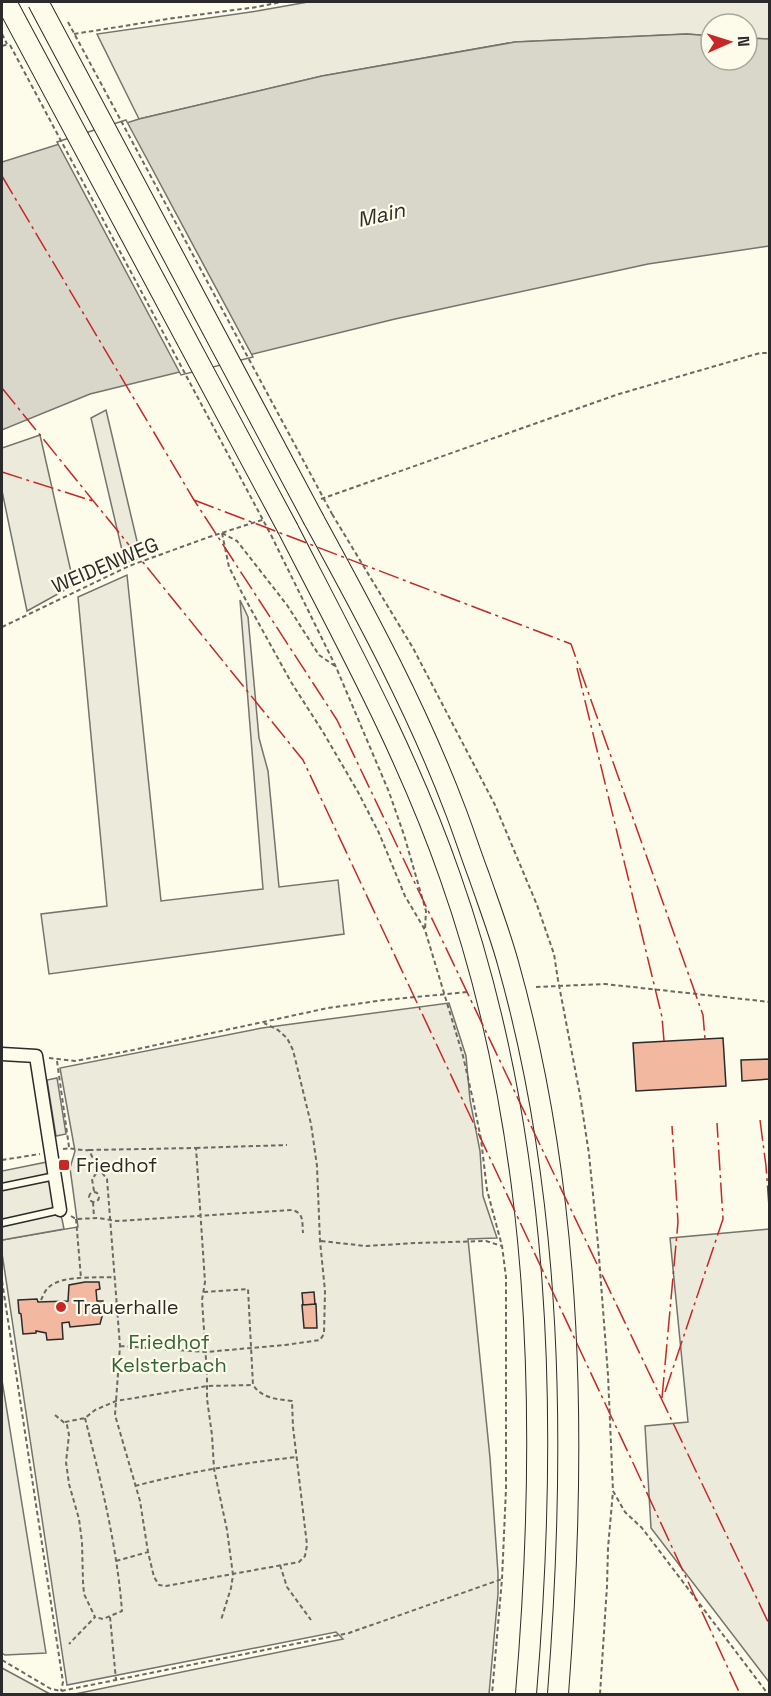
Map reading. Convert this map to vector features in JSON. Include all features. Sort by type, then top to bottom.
[{"type":"highway","points":[[6,2],[279,532],[381,713],[424,808],[464,917],[489,1005],[504,1072],[527,1219],[536,1354],[538,1491],[533,1618],[526,1695]]},
{"type":"highway","points":[[38,2],[320,512],[456,810],[508,963],[539,1099],[554,1195],[566,1329],[569,1443],[568,1531],[558,1695]]},
{"type":"street","points":[[2,1054],[36,1056],[60,1210]]},
{"type":"lane","points":[[2,1187],[55,1176]]},
{"type":"lane","points":[[2,1223],[60,1210]]},
{"type":"path","points":[[255,2],[257,7]]},
{"type":"path","points":[[97,31],[281,2]]},
{"type":"path","points":[[69,22],[320,512],[413,648],[495,805],[537,905],[554,954],[580,1095],[590,1165],[608,1375],[613,1491],[600,1695]]},
{"type":"path","points":[[2,32],[279,532],[372,750],[400,824],[426,911],[425,930]]},
{"type":"path","points":[[2,32],[7,44],[2,45]]},
{"type":"path","points":[[320,512],[619,394],[760,353],[770,353]]},
{"type":"path","name":"WEIDENWEG","points":[[2,627],[129,566],[268,518]]},
{"type":"path","points":[[222,533],[237,541],[286,605],[319,655],[336,667]]},
{"type":"path","points":[[222,533],[230,567],[242,593],[291,682],[358,792],[379,833],[405,896],[425,930],[463,1056],[481,1139],[487,1190],[502,1246],[506,1277],[506,1489],[502,1579],[492,1695]]},
{"type":"path","points":[[536,987],[605,984],[770,1002]]},
{"type":"path","points":[[36,1056],[75,1061],[355,1004],[468,992]]},
{"type":"path","points":[[120,1346],[206,1352],[320,1340],[324,1334],[325,1292],[314,1141],[293,1050],[287,1038],[264,1023]]},
{"type":"path","points":[[57,1060],[69,1147],[81,1151],[287,1145]]},
{"type":"path","points":[[196,1148],[206,1282],[202,1300],[207,1399],[214,1469],[227,1530],[233,1575],[221,1620]]},
{"type":"path","points":[[89,1150],[99,1170],[107,1179],[120,1346],[116,1415],[140,1501],[154,1577],[159,1584],[166,1586],[298,1562],[305,1556],[307,1545],[292,1401],[269,1398],[258,1392],[254,1385],[248,1289],[204,1292]]},
{"type":"path","points":[[2,1160],[51,1152]]},
{"type":"path","points":[[93,1202],[99,1197],[98,1193],[94,1192],[92,1179],[99,1170]]},
{"type":"path","points":[[94,1192],[89,1197],[93,1202],[94,1218]]},
{"type":"path","points":[[81,1278],[76,1220],[94,1218],[117,1221],[291,1210],[302,1216],[303,1233]]},
{"type":"path","points":[[320,1241],[366,1246],[416,1242],[486,1241],[502,1246]]},
{"type":"path","points":[[41,1300],[48,1287],[57,1282],[69,1279],[115,1277]]},
{"type":"path","points":[[2,1281],[62,1673],[61,1691]]},
{"type":"path","points":[[64,1422],[85,1418],[95,1410],[116,1401],[207,1386],[254,1385]]},
{"type":"path","points":[[55,1415],[67,1425],[69,1435],[66,1462],[82,1542],[82,1582],[84,1594],[95,1617]]},
{"type":"path","points":[[85,1418],[105,1498],[122,1611],[103,1619],[95,1617]]},
{"type":"path","points":[[135,1486],[240,1463],[297,1457]]},
{"type":"path","points":[[613,1491],[625,1512],[642,1528],[768,1695]]},
{"type":"path","points":[[116,1561],[148,1552]]},
{"type":"path","points":[[280,1565],[287,1587],[311,1620]]},
{"type":"path","points":[[2,1660],[51,1689],[61,1691],[349,1633],[502,1579]]},
{"type":"path","points":[[69,1644],[95,1617]]},
{"type":"path","points":[[110,1617],[116,1680]]},
{"type":"path","points":[[61,1691],[66,1695]]},
{"type":"green space","points":[[308,2],[770,2],[769,39],[759,39],[759,12],[699,12],[699,35],[515,42],[322,76],[139,119],[97,34]]},
{"type":"green space","points":[[106,410],[141,558],[125,563],[91,418]]},
{"type":"green space","points":[[40,435],[74,585],[27,611],[2,491],[2,448]]},
{"type":"green space","points":[[127,575],[161,901],[263,889],[240,600],[248,617],[259,738],[268,771],[279,887],[338,880],[344,934],[49,974],[41,914],[107,906],[78,597]]},
{"type":"green space","name":"Friedhof Kelsterbach","points":[[449,1003],[466,1056],[470,1100],[480,1151],[483,1196],[497,1238],[468,1239],[490,1458],[498,1573],[489,1694],[75,1694],[343,1639],[336,1632],[67,1685],[2,1253],[2,1240],[78,1227],[70,1168],[75,1151],[60,1068],[262,1028]]},
{"type":"green space","points":[[770,1229],[769,1682],[651,1528],[645,1426],[688,1422],[670,1238]]},
{"type":"green space","points":[[2,1380],[46,1653],[5,1655],[2,1653]]},
{"type":"green space","points":[[2,1668],[50,1694],[2,1694]]},
{"type":"shaded area","points":[[57,1078],[66,1134],[56,1136],[47,1080]]},
{"type":"shaded area","points":[[47,1162],[55,1206],[64,1229],[2,1240],[2,1171]]},
{"type":"water","name":"Main","points":[[699,35],[699,72],[759,72],[759,39],[769,39],[769,246],[648,264],[395,319],[90,394],[2,430],[2,162],[139,119],[322,76],[515,42]]},
{"type":"pier","points":[[126,120],[253,357],[181,375],[57,142]]},
{"type":"building","points":[[723,1038],[726,1086],[636,1091],[633,1043]]},
{"type":"building","points":[[770,1059],[770,1079],[742,1081],[741,1060]]},
{"type":"building","name":"Trauerhalle","points":[[99,1282],[100,1289],[96,1290],[97,1301],[103,1301],[100,1324],[70,1327],[69,1322],[62,1323],[63,1339],[47,1340],[46,1333],[36,1331],[36,1333],[23,1334],[18,1300],[68,1301],[69,1285]]},
{"type":"building","points":[[314,1292],[315,1304],[303,1305],[302,1293]]},
{"type":"building","points":[[316,1304],[317,1328],[304,1328],[302,1305]]},
{"type":"power","points":[[2,176],[194,500],[337,720],[770,1626]]},
{"type":"power","points":[[2,388],[303,760],[740,1694]]},
{"type":"power","points":[[2,472],[93,501]]},
{"type":"power","points":[[194,500],[571,644],[703,1015],[705,1039]]},
{"type":"power","points":[[577,668],[662,1017],[664,1041]]},
{"type":"power","points":[[760,1120],[770,1220]]},
{"type":"power","points":[[665,1392],[723,1219],[717,1123]]},
{"type":"power","points":[[662,1398],[678,1222],[672,1126]]},
{"type":"place","name":"Friedhof","points":[[64,1165]]},
{"type":"place","name":"Trauerhalle","points":[[61,1307]]}]
